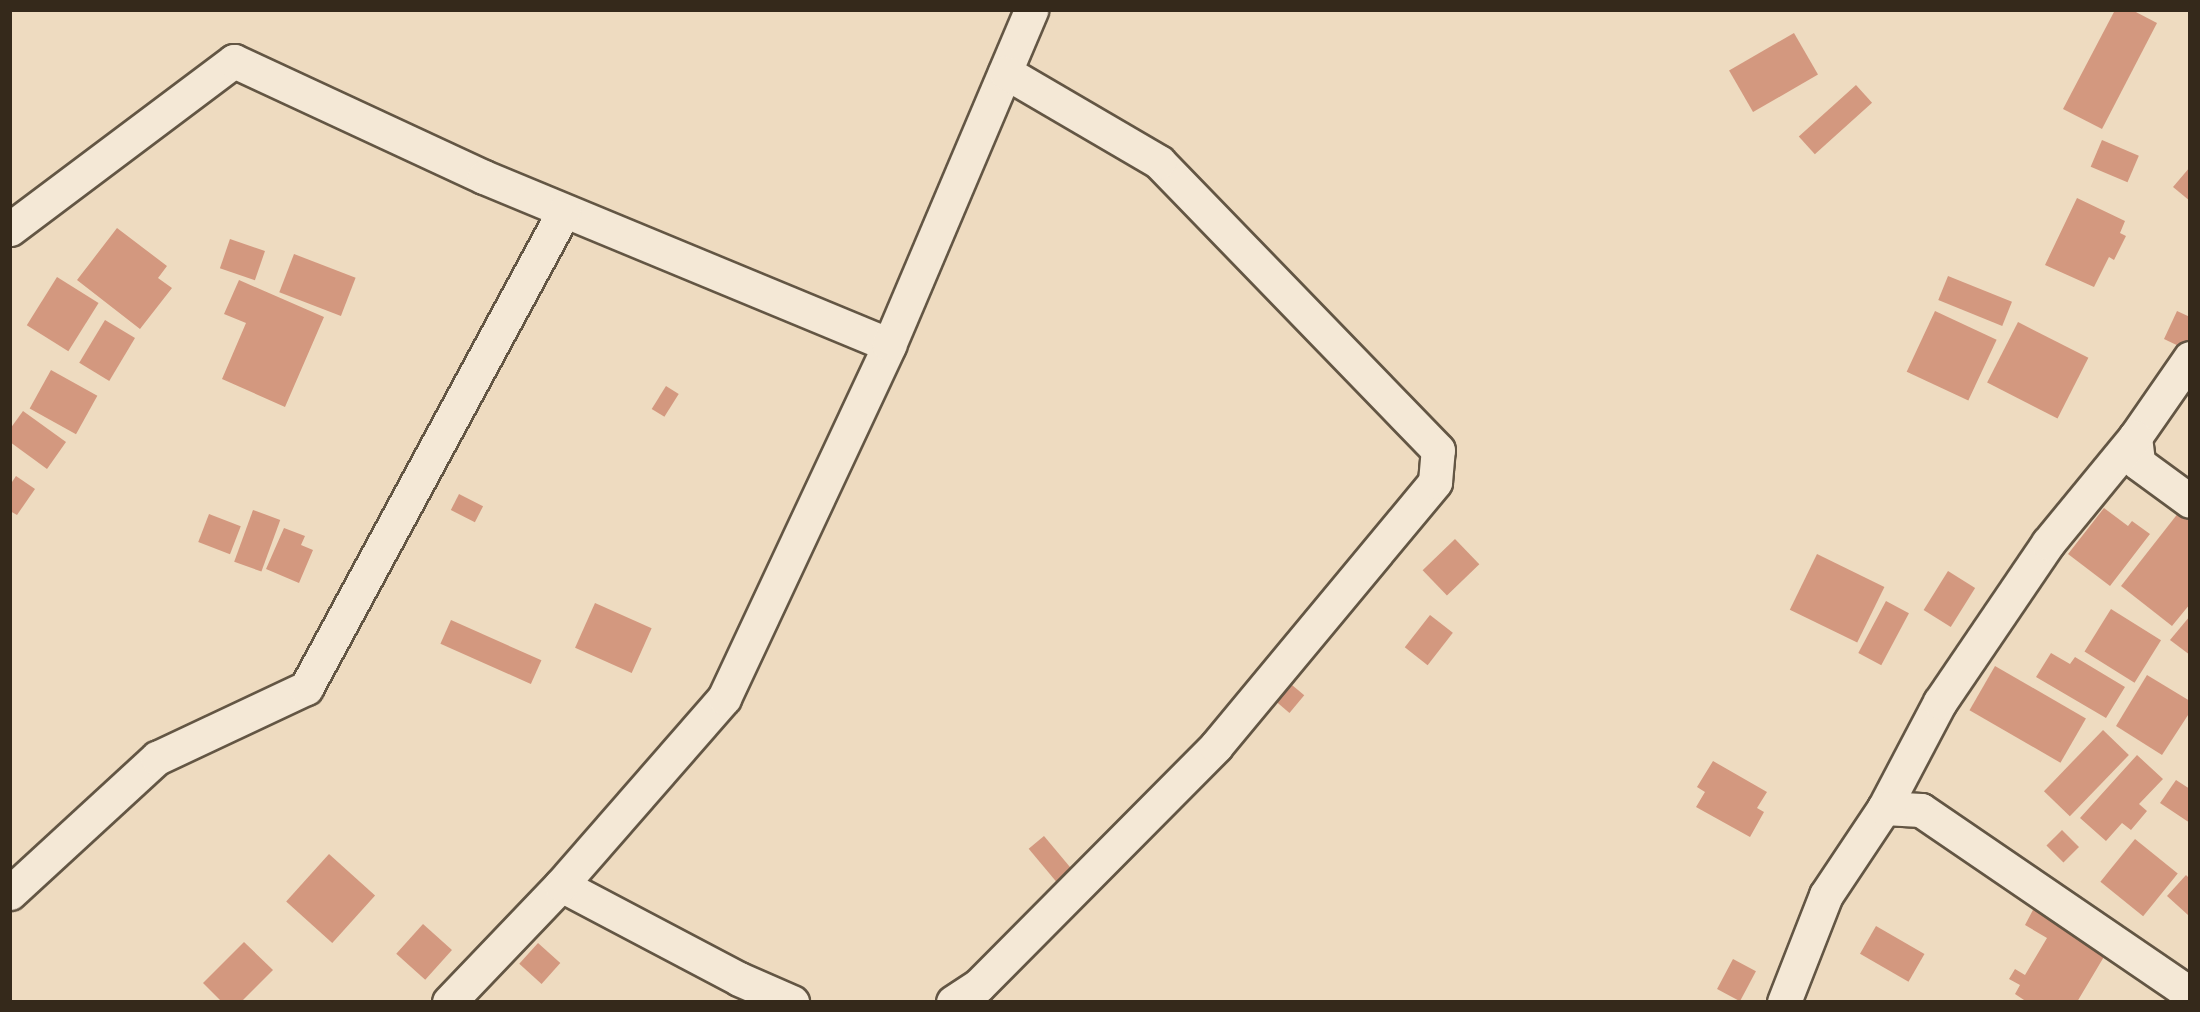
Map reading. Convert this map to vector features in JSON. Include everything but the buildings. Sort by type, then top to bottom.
[{"type":"street","points":[[450,1002],[561,885],[724,698],[889,345],[1031,10]]},
{"type":"street","points":[[10,229],[234,61],[483,177],[889,345]]},
{"type":"street","points":[[953,1002],[978,986],[1216,746],[1435,482],[1438,450],[1159,162],[1005,72]]},
{"type":"street","points":[[10,893],[157,758],[306,688],[564,211]]},
{"type":"street","points":[[1784,1002],[1826,895],[1884,808],[1953,682],[2048,543],[2134,437],[2190,358]]},
{"type":"street","points":[[2134,437],[2138,463],[2190,501]]},
{"type":"street","points":[[1884,808],[1921,810],[2179,987]]},
{"type":"street","points":[[561,885],[740,979],[792,1002]]}]
